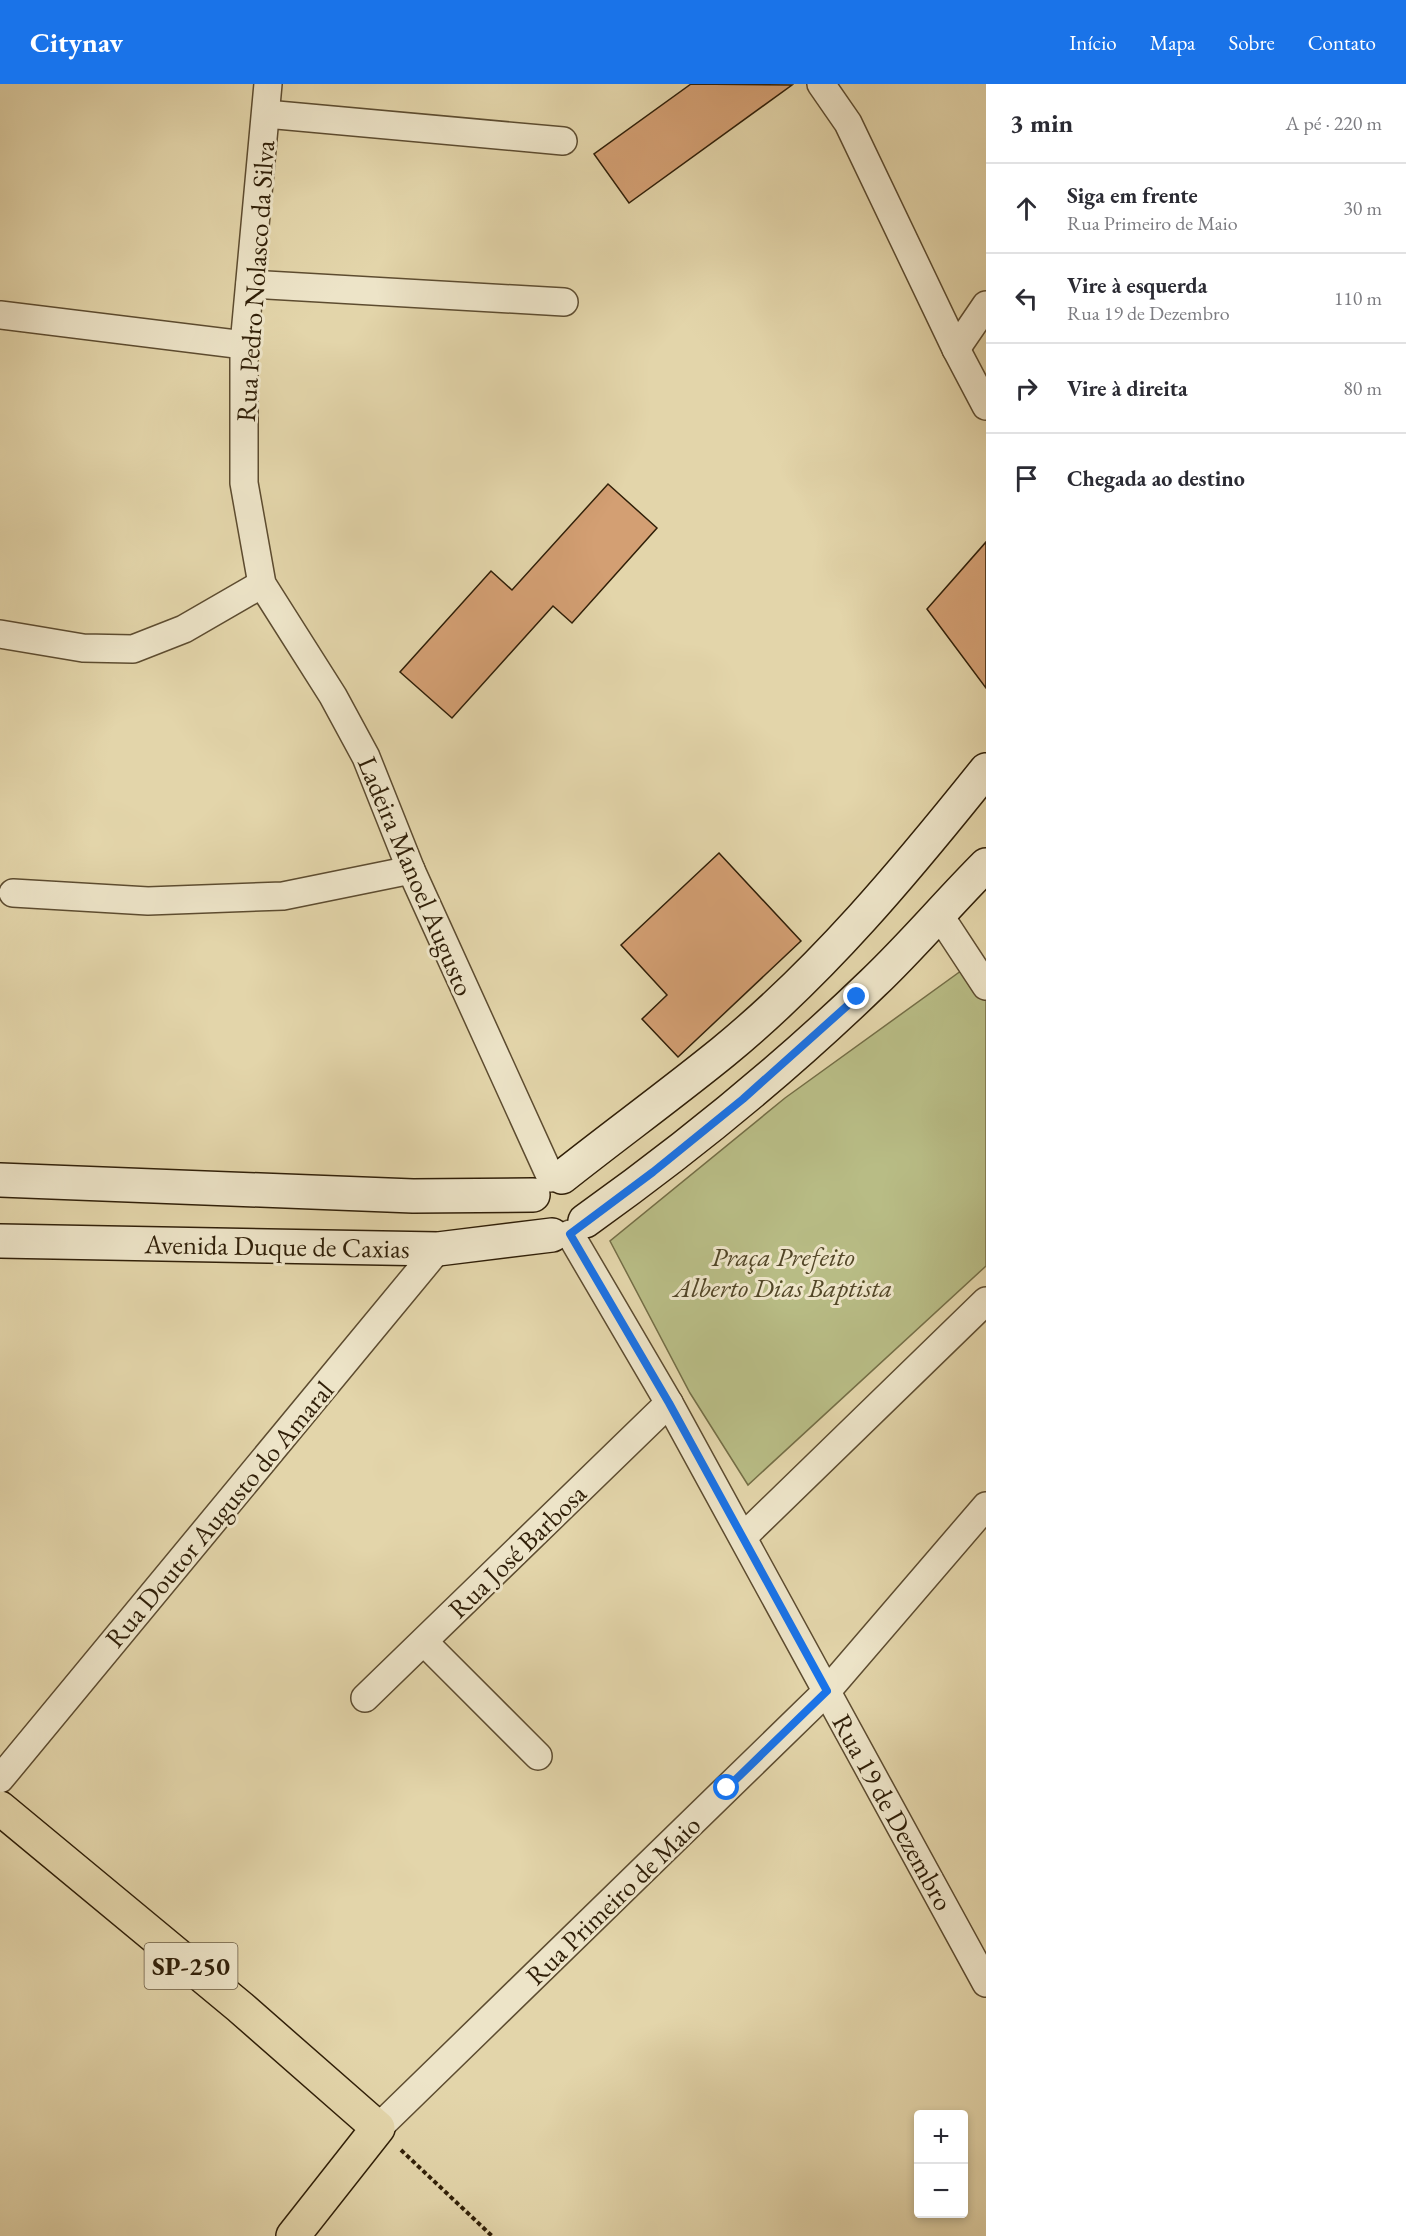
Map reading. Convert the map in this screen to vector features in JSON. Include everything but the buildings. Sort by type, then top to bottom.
[{"type":"main road","points":[[986,770],[898,879],[804,977],[724,1051],[549,1183],[530,1207],[533,1219],[541,1229],[569,1230],[653,1172],[743,1099],[874,983],[986,865]]},
{"type":"main road","name":"Avenida Duque de Caxias","points":[[0,1180],[413,1196],[549,1183]]},
{"type":"main road","points":[[549,1183],[572,1180],[585,1193],[588,1212],[569,1230]]},
{"type":"main road","name":"Avenida Duque de Caxias","points":[[0,1241],[438,1249],[569,1230]]},
{"type":"main road","name":"SP-250","points":[[0,1808],[240,2007],[378,2128]]},
{"type":"main road","points":[[292,2236],[378,2128]]},
{"type":"street","name":"Rua Pedro Nolasco da Silva","points":[[262,584],[244,483],[244,345],[268,84]]},
{"type":"street","points":[[821,84],[848,123],[956,349],[986,406]]},
{"type":"street","points":[[266,114],[562,141]]},
{"type":"street","points":[[250,285],[564,302]]},
{"type":"street","points":[[956,349],[986,305]]},
{"type":"street","points":[[0,315],[244,345]]},
{"type":"street","points":[[0,634],[83,648],[133,649],[184,630],[262,584]]},
{"type":"street","name":"Ladeira Manoel Augusto","points":[[262,584],[333,696],[366,757],[411,870],[549,1183]]},
{"type":"street","points":[[13,893],[148,901],[283,896],[411,870]]},
{"type":"street","points":[[938,913],[986,986]]},
{"type":"street","name":"Rua 19 de Dezembro","points":[[569,1230],[669,1403],[986,1983]]},
{"type":"street","name":"Rua Doutor Augusto do Amaral","points":[[0,1779],[438,1249]]},
{"type":"street","points":[[743,1537],[986,1300]]},
{"type":"street","name":"Rua José Barbosa","points":[[365,1698],[669,1403]]},
{"type":"street","name":"Rua Primeiro de Maio","points":[[378,2128],[827,1691],[986,1506]]},
{"type":"street","points":[[424,1642],[538,1756]]},
{"type":"path","points":[[378,2128],[492,2236]]},
{"type":"green space","name":"Praça Prefeito Alberto Dias Baptista","points":[[965,968],[986,999],[986,1266],[748,1485],[690,1393],[610,1241],[785,1098]]},
{"type":"route","points":[[727,1788],[827,1691],[669,1403],[570,1234],[653,1172],[743,1099],[857,997]]}]
